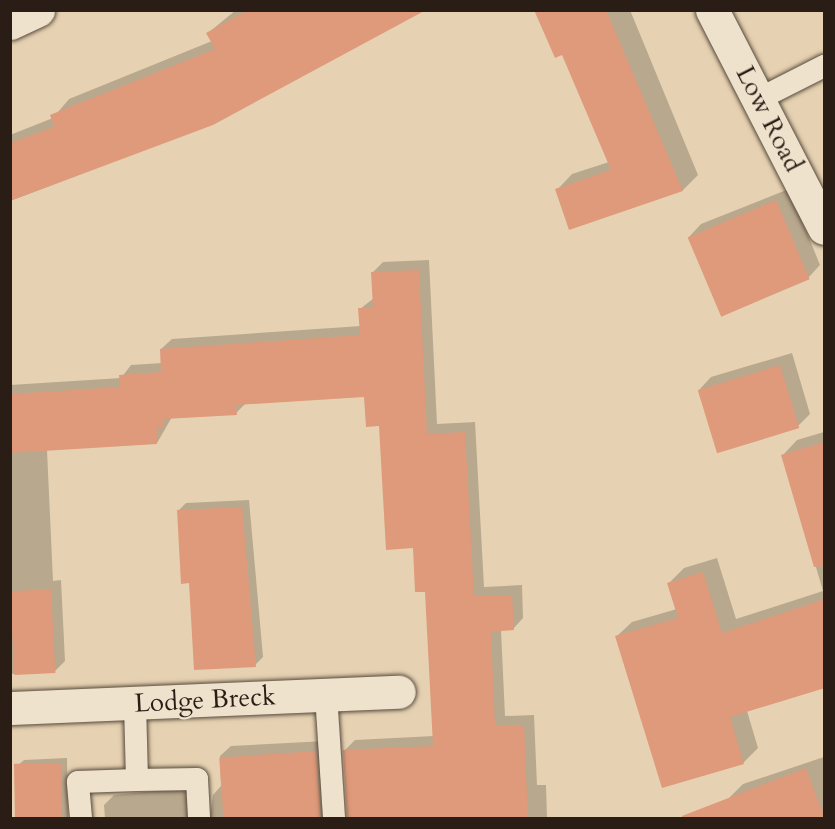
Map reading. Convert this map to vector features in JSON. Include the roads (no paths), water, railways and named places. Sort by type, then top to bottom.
[{"type":"street","points":[[10,23],[38,10]]},
{"type":"street","name":"Low Road","points":[[712,10],[760,98],[825,228]]},
{"type":"street","name":"Lodge Breck","points":[[10,708],[399,692]]},
{"type":"lane","points":[[760,98],[825,66]]},
{"type":"lane","points":[[326,694],[334,819]]},
{"type":"lane","points":[[135,703],[137,780]]},
{"type":"lane","points":[[81,819],[78,782],[197,778],[199,819]]}]
